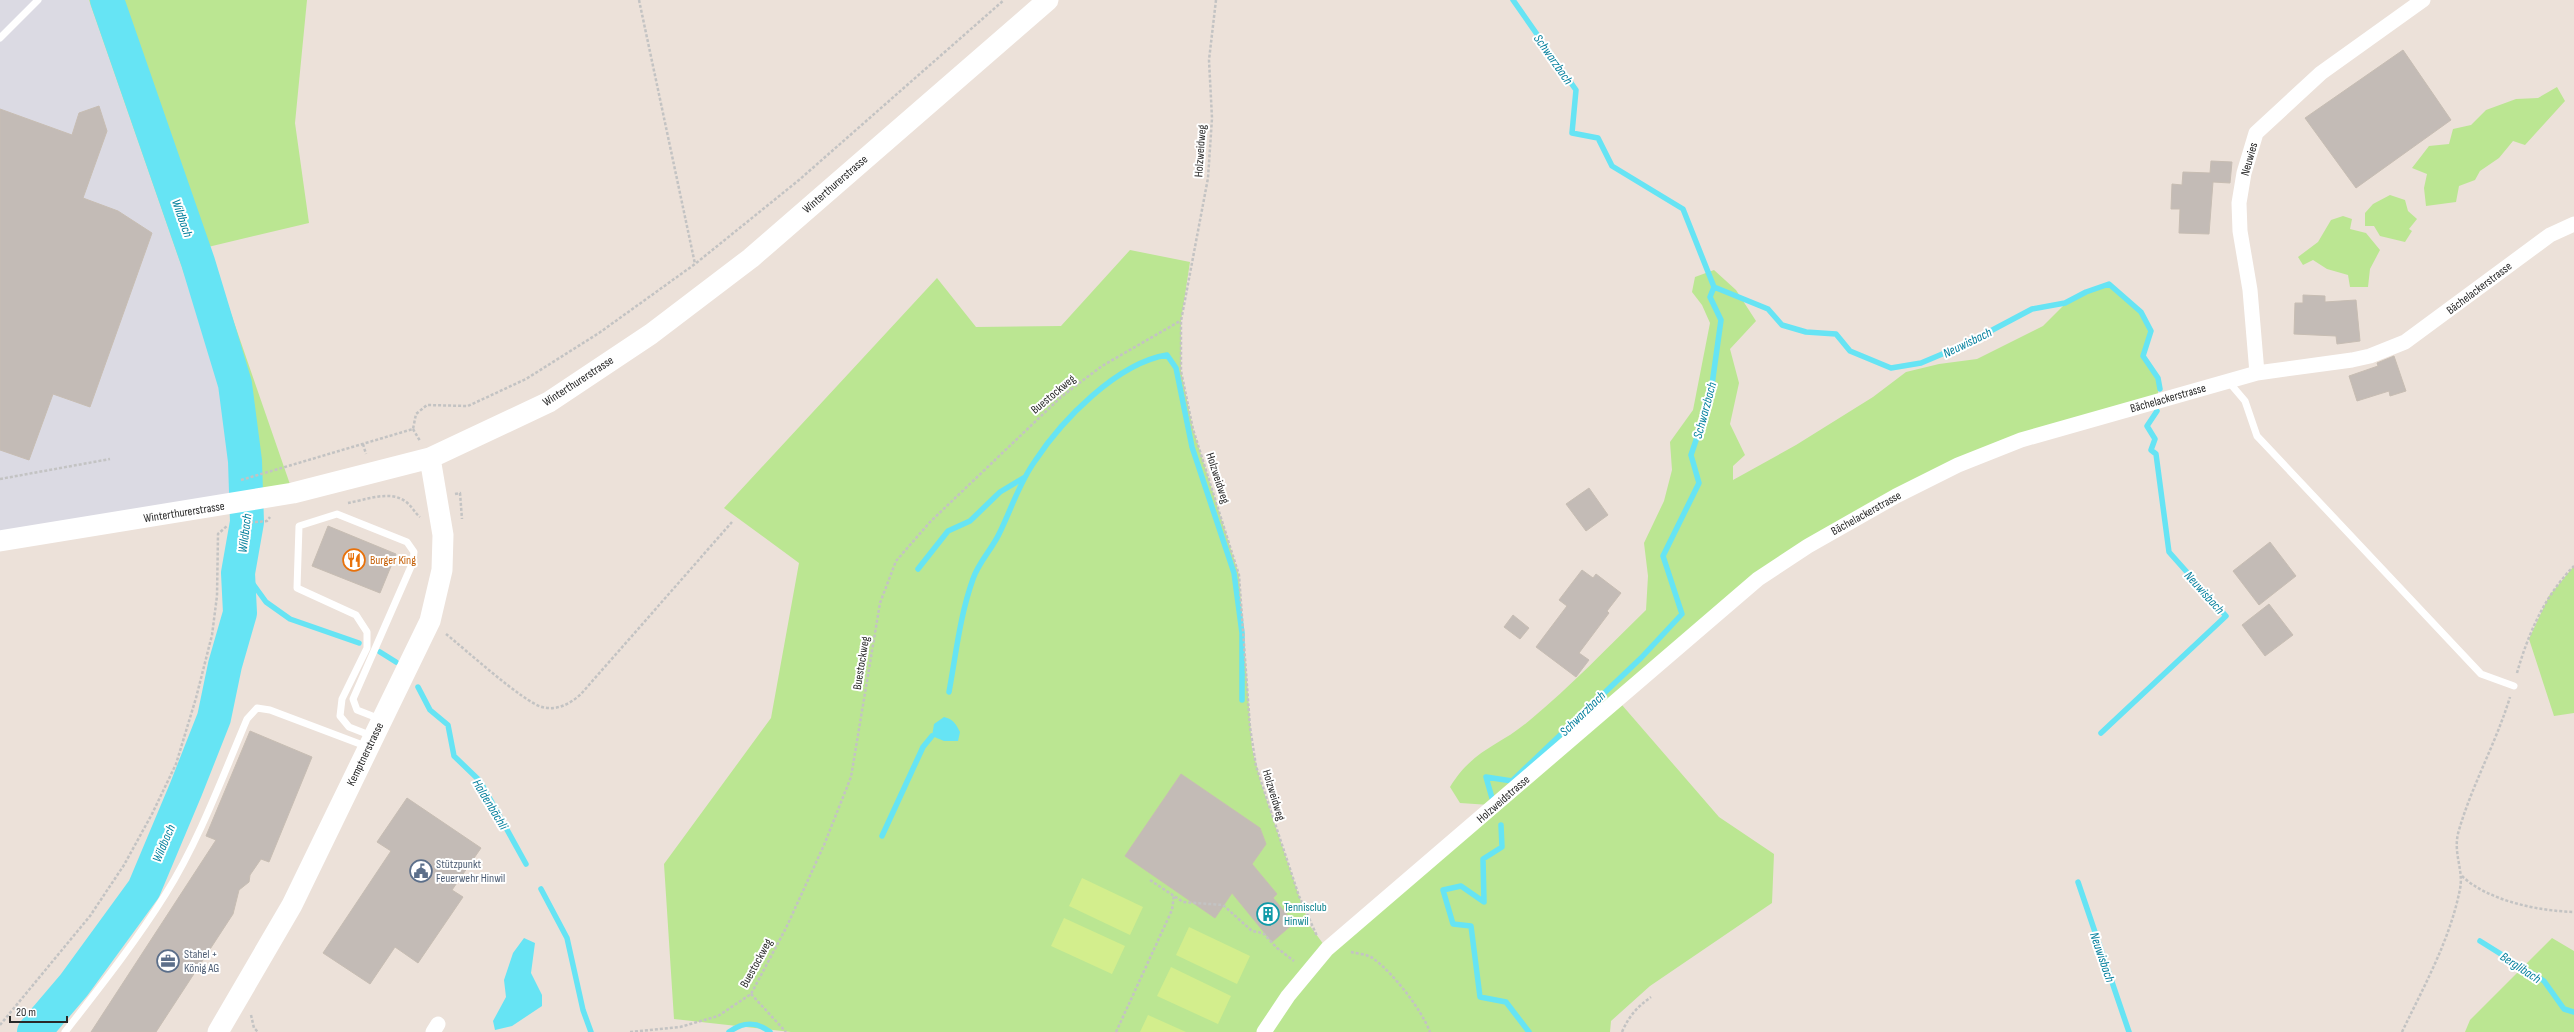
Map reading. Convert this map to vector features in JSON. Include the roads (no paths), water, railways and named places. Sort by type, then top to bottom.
[{"type":"main road","name":"Winterthurerstrasse","points":[[0,541],[232,518],[272,498],[430,458],[549,402],[651,334],[751,258],[1048,0]]},
{"type":"main road","name":"Kemptnerstrasse","points":[[224,1030],[292,905],[430,621],[442,570],[443,534],[430,458]]},
{"type":"street","name":"Neuwies","points":[[2257,373],[2250,290],[2240,231],[2239,203],[2244,174],[2256,133],[2321,73],[2423,0]]},
{"type":"street","name":"Bächelackerstrasse","points":[[1758,579],[1808,546],[1889,500],[1958,465],[2022,440],[2257,373],[2352,360],[2370,356],[2405,342],[2550,235],[2574,224]]},
{"type":"street","name":"Holzweidstrasse","points":[[1264,1032],[1308,971],[1331,946],[1758,579]]},
{"type":"lane","points":[[0,38],[38,0]]},
{"type":"lane","points":[[2228,381],[2245,401],[2257,436],[2482,674],[2514,686]]},
{"type":"lane","points":[[337,514],[407,542],[414,552],[413,562],[353,699],[357,710],[374,734],[349,727],[340,716],[342,699],[366,648],[367,632],[356,614],[297,588],[299,526],[337,514]]},
{"type":"lane","points":[[65,1032],[126,954],[166,894],[189,853],[247,719],[257,708],[374,734]]},
{"type":"water","points":[[944,717],[954,722],[960,732],[958,741],[944,741],[932,736],[934,724]]},
{"type":"water","points":[[524,938],[535,943],[531,973],[542,995],[542,1006],[512,1026],[495,1030],[493,1021],[506,997],[504,980],[513,953]]},
{"type":"waterway","name":"Wildbach","points":[[34,1032],[74,985],[144,889],[186,789],[214,718],[225,665],[240,613],[238,573],[247,522],[245,461],[235,384],[198,262],[107,0]]},
{"type":"waterway","name":"Schwarzbach","points":[[1492,798],[1486,777],[1512,781],[1641,658],[1682,614],[1663,556],[1699,483],[1691,455],[1710,399],[1721,320],[1710,297],[1714,287],[1683,209],[1612,166],[1598,138],[1572,133],[1576,90],[1513,0]]},
{"type":"waterway","name":"Neuwisbach","points":[[1714,287],[1768,309],[1782,325],[1806,332],[1836,334],[1850,351],[1891,368],[1921,363],[1966,344],[2032,309],[2065,303],[2086,292],[2109,284],[2141,312],[2151,331],[2143,356],[2158,378],[2160,389]]},
{"type":"waterway","points":[[949,692],[962,621],[975,573],[999,534],[1029,469],[1060,428],[1092,396],[1110,381],[1129,369],[1148,360],[1167,355],[1176,368],[1192,447],[1234,573],[1242,633],[1242,700]]},
{"type":"waterway","name":"Neuwisbach","points":[[2101,733],[2226,616],[2169,552],[2156,454],[2151,450],[2155,439],[2147,426],[2157,411]]},
{"type":"waterway","points":[[918,569],[948,531],[970,521],[1000,492],[1025,477]]},
{"type":"waterway","name":"Haldenbächli","points":[[238,573],[253,584],[266,602],[290,619],[359,643]]},
{"type":"waterway","name":"Haldenbächli","points":[[380,652],[396,662]]},
{"type":"waterway","name":"Haldenbächli","points":[[418,687],[430,710],[448,725],[454,756],[480,781],[526,864]]},
{"type":"waterway","points":[[882,836],[923,747],[932,736]]},
{"type":"waterway","name":"Schwarzbach","points":[[1501,825],[1502,847],[1483,859],[1484,902],[1461,886],[1443,890],[1453,924],[1471,926],[1480,997],[1506,1002],[1529,1032]]},
{"type":"waterway","name":"Neuwisbach","points":[[2078,882],[2129,1032]]},
{"type":"waterway","name":"Haldenbächli","points":[[541,889],[567,938],[583,1010],[591,1032]]},
{"type":"waterway","name":"Berglibach","points":[[2480,941],[2544,981],[2564,1009],[2574,1012]]},
{"type":"waterway","name":"Haldenbächli","points":[[729,1032],[739,1026],[750,1024],[760,1026],[770,1032]]},
{"type":"place","name":"Burger King","points":[[354,560]]},
{"type":"place","name":"Stützpunkt Feuerwehr Hinwil","points":[[421,871]]},
{"type":"place","name":"Tennisclub Hinwil","points":[[1268,914]]},
{"type":"place","name":"Stahel + König AG","points":[[168,961]]}]
